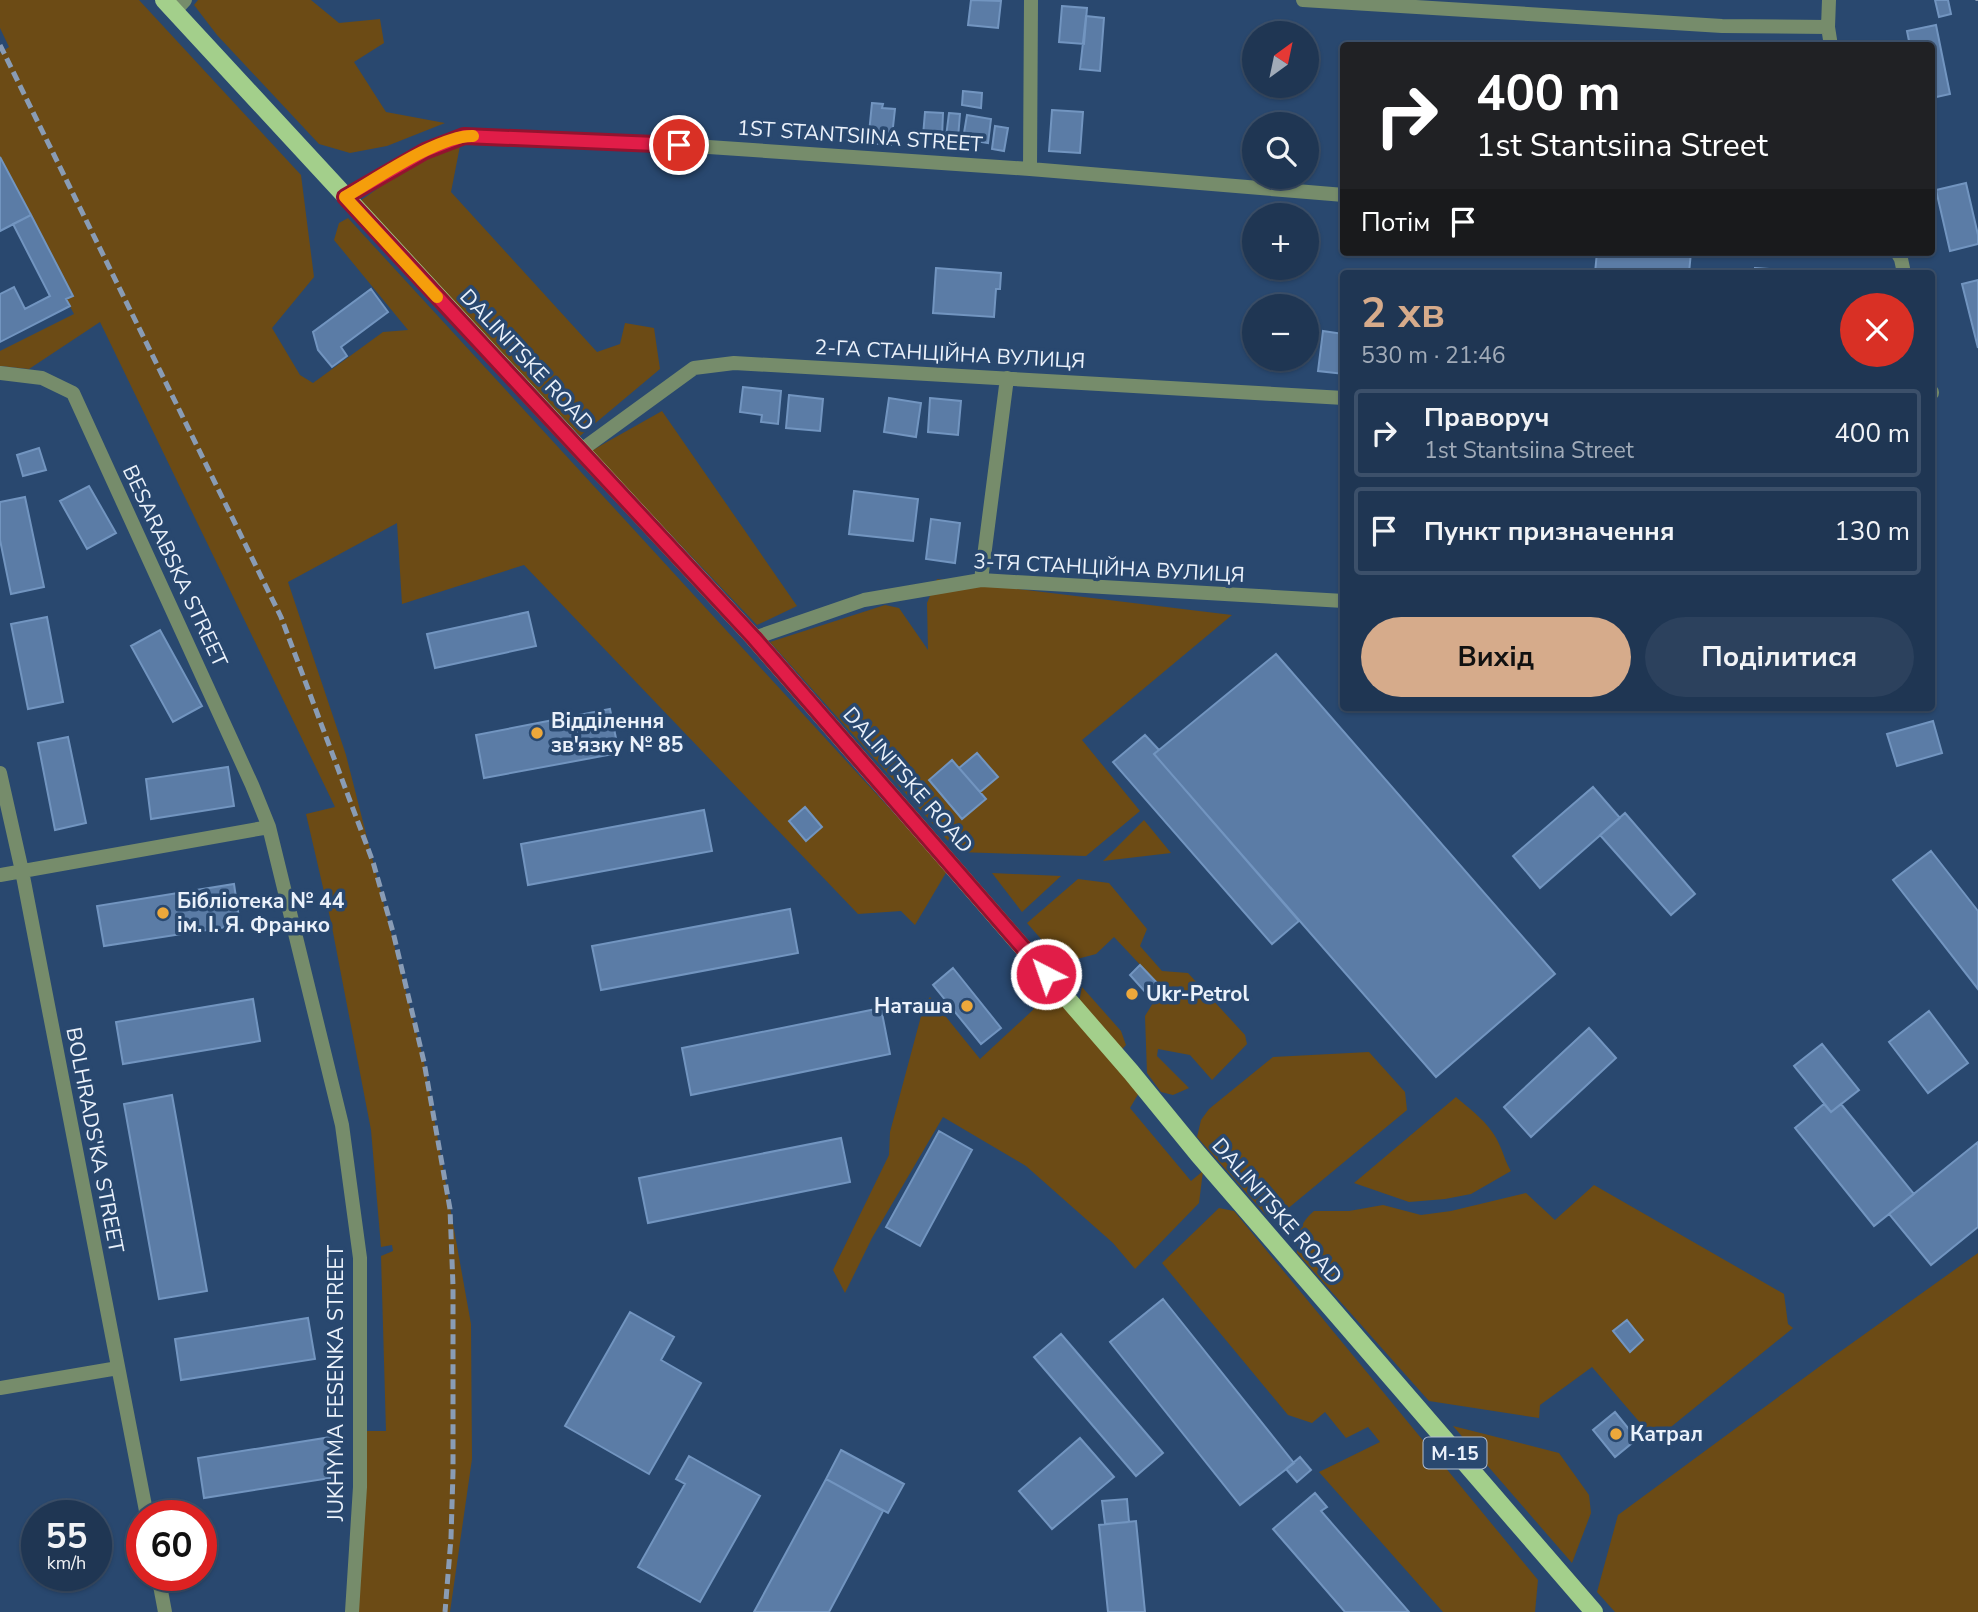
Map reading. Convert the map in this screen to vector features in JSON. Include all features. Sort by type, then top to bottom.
[{"type":"main road","name":"DALINITSKE ROAD","points":[[174,4],[345,197],[754,638],[1594,1612]]},
{"type":"street","points":[[1030,169],[1031,0]]},
{"type":"street","points":[[1303,0],[1722,26],[1828,27]]},
{"type":"street","points":[[1829,0],[1830,42]]},
{"type":"street","name":"1ST STANTSIINA STREET","points":[[345,197],[425,151],[464,136],[679,145],[1030,169],[1340,195]]},
{"type":"street","name":"2-ГА СТАНЦІЙНА ВУЛИЦЯ","points":[[580,451],[694,368],[734,363],[1340,398]]},
{"type":"street","name":"BESARABSKA STREET","points":[[0,373],[42,379],[73,393],[269,827]]},
{"type":"street","points":[[981,580],[1007,378]]},
{"type":"street","name":"3-ТЯ СТАНЦІЙНА ВУЛИЦЯ","points":[[754,638],[864,600],[981,580],[1340,601]]},
{"type":"street","name":"BOLHRADS'KA STREET","points":[[0,774],[22,871],[144,1500]]},
{"type":"street","points":[[0,875],[269,827]]},
{"type":"street","name":"JUKHYMA FESENKA STREET","points":[[269,827],[342,1125],[360,1258],[360,1487],[352,1612]]},
{"type":"street","points":[[0,1388],[118,1368]]},
{"type":"street","points":[[161,1591],[165,1612]]},
{"type":"shaded area","points":[[0,0],[139,0],[301,175],[314,277],[272,328],[300,375],[313,383],[383,332],[408,330],[334,240],[339,223],[348,218],[947,871],[915,925],[901,911],[858,914],[524,565],[402,604],[397,523],[288,582],[346,755],[424,1062],[471,1324],[472,1459],[450,1612],[353,1612],[364,1431],[386,1431],[381,1256],[393,1251],[392,1245],[381,1247],[371,1130],[331,922],[306,814],[335,807],[100,322],[29,369],[0,366],[0,351],[74,314],[66,299],[72,295],[0,157],[0,53],[9,47],[0,28]]},
{"type":"shaded area","points":[[198,0],[311,0],[339,23],[380,19],[384,43],[354,62],[386,112],[445,123],[387,146],[350,153],[319,144],[217,35],[194,5]]},
{"type":"shaded area","points":[[460,146],[451,192],[597,352],[620,344],[625,323],[654,328],[660,369],[580,436],[360,201],[428,153]]},
{"type":"shaded area","points":[[662,411],[797,606],[757,625],[591,451]]},
{"type":"shaded area","points":[[937,579],[1232,615],[1082,740],[1140,811],[1086,856],[958,852],[770,642],[885,605],[899,608],[928,650],[927,603]]},
{"type":"shaded area","points":[[1144,820],[1171,853],[1103,861]]},
{"type":"shaded area","points":[[992,873],[1061,876],[1022,912]]},
{"type":"shaded area","points":[[1078,879],[1109,883],[1147,929],[1140,946],[1162,971],[1188,973],[1245,1035],[1247,1044],[1212,1080],[1190,1055],[1158,1049],[1157,1056],[1189,1088],[1173,1095],[1161,1092],[1147,1073],[1145,1016],[1162,988],[1114,937],[1096,954],[1062,963],[1027,923]]},
{"type":"shaded area","points":[[1027,957],[1140,1091],[1130,1108],[1191,1181],[1203,1171],[1199,1203],[1135,1269],[1113,1243],[1026,1166],[943,1117],[872,1238],[845,1293],[833,1270],[889,1155],[890,1132],[924,1005],[930,997],[980,1059],[1034,1009],[1013,982]]},
{"type":"shaded area","points":[[1082,987],[1121,1031],[1126,1045],[1120,1051],[1079,1002]]},
{"type":"shaded area","points":[[1369,1052],[1405,1092],[1407,1110],[1280,1215],[1266,1215],[1197,1137],[1201,1120],[1209,1109],[1273,1057]]},
{"type":"shaded area","points":[[1456,1097],[1492,1131],[1511,1171],[1471,1194],[1409,1202],[1354,1183]]},
{"type":"shaded area","points":[[1594,1185],[1784,1294],[1788,1324],[1793,1328],[1661,1435],[1642,1425],[1592,1367],[1540,1405],[1539,1418],[1429,1401],[1297,1253],[1300,1230],[1314,1211],[1349,1211],[1383,1205],[1421,1215],[1451,1211],[1526,1193],[1555,1220]]},
{"type":"shaded area","points":[[1219,1208],[1234,1211],[1538,1580],[1535,1612],[1443,1612],[1319,1472],[1380,1442],[1368,1427],[1346,1438],[1325,1412],[1312,1423],[1288,1415],[1162,1263]]},
{"type":"shaded area","points":[[1978,1253],[1978,1612],[1615,1612],[1597,1592],[1618,1515]]},
{"type":"shaded area","points":[[1453,1426],[1559,1453],[1589,1495],[1591,1513],[1572,1563]]},
{"type":"building","points":[[971,0],[1001,1],[998,28],[968,25]]},
{"type":"building","points":[[1935,0],[1948,0],[1951,14],[1939,17]]},
{"type":"building","points":[[1062,6],[1087,8],[1084,44],[1059,42]]},
{"type":"building","points":[[1086,16],[1104,18],[1100,71],[1080,69]]},
{"type":"building","points":[[1936,25],[1950,94],[1935,97],[1935,42],[1909,42],[1907,31]]},
{"type":"building","points":[[963,91],[982,93],[981,108],[962,105]]},
{"type":"building","points":[[872,103],[883,104],[882,108],[895,109],[891,145],[868,143]]},
{"type":"building","points":[[1052,110],[1083,112],[1080,153],[1049,151]]},
{"type":"building","points":[[925,112],[943,113],[942,138],[923,136]]},
{"type":"building","points":[[949,113],[960,114],[958,138],[946,137]]},
{"type":"building","points":[[967,115],[991,119],[988,143],[963,139]]},
{"type":"building","points":[[995,126],[1008,128],[1004,151],[992,149]]},
{"type":"building","points":[[0,157],[31,215],[0,231]]},
{"type":"building","points":[[1966,183],[1978,244],[1950,251],[1936,190]]},
{"type":"building","points":[[31,215],[73,296],[66,299],[70,306],[0,342],[0,294],[14,287],[25,309],[50,296],[13,224]]},
{"type":"building","points":[[1597,256],[1691,256],[1689,270],[1595,270]]},
{"type":"building","points":[[936,268],[1001,273],[1000,289],[996,289],[994,317],[933,313]]},
{"type":"building","points":[[1978,280],[1978,348],[1962,284]]},
{"type":"building","points":[[371,289],[388,312],[341,347],[347,356],[332,367],[318,350],[313,332]]},
{"type":"building","points":[[1323,331],[1340,333],[1340,374],[1318,371]]},
{"type":"building","points":[[743,387],[781,391],[778,424],[761,422],[762,415],[740,412]]},
{"type":"building","points":[[789,395],[823,399],[820,431],[786,428]]},
{"type":"building","points":[[889,398],[921,403],[916,437],[884,432]]},
{"type":"building","points":[[930,398],[961,401],[958,435],[928,432]]},
{"type":"building","points":[[39,448],[46,470],[23,476],[17,455]]},
{"type":"building","points":[[89,486],[116,533],[87,549],[60,501]]},
{"type":"building","points":[[854,491],[918,499],[913,541],[849,534]]},
{"type":"building","points":[[25,497],[44,587],[11,594],[0,540],[0,502]]},
{"type":"building","points":[[931,519],[960,523],[955,563],[926,559]]},
{"type":"building","points":[[528,612],[536,646],[435,668],[427,634]]},
{"type":"building","points":[[47,617],[63,702],[28,709],[11,624]]},
{"type":"building","points":[[160,630],[202,706],[173,722],[131,646]]},
{"type":"building","points":[[1276,654],[1555,974],[1436,1077],[1154,754]]},
{"type":"building","points":[[610,709],[619,753],[484,778],[476,735]]},
{"type":"building","points":[[1933,721],[1942,753],[1897,766],[1887,734]]},
{"type":"building","points":[[1145,735],[1159,750],[1154,754],[1299,921],[1272,944],[1113,762]]},
{"type":"building","points":[[68,737],[86,823],[55,830],[38,743]]},
{"type":"building","points":[[977,753],[998,777],[980,792],[959,768]]},
{"type":"building","points":[[952,760],[986,799],[962,819],[929,780]]},
{"type":"building","points":[[228,767],[234,806],[151,819],[146,779]]},
{"type":"building","points":[[1593,787],[1620,818],[1540,888],[1513,856]]},
{"type":"building","points":[[805,807],[822,827],[806,841],[789,821]]},
{"type":"building","points":[[704,810],[712,851],[528,885],[521,844]]},
{"type":"building","points":[[1625,813],[1695,894],[1671,915],[1600,835]]},
{"type":"building","points":[[1931,851],[1978,911],[1978,989],[1893,880]]},
{"type":"building","points":[[234,884],[240,925],[104,946],[97,906]]},
{"type":"building","points":[[790,909],[798,953],[601,990],[592,946]]},
{"type":"building","points":[[1140,965],[1159,985],[1148,995],[1130,975]]},
{"type":"building","name":"Наташа","points":[[953,968],[1001,1028],[981,1044],[933,985]]},
{"type":"building","points":[[253,999],[260,1041],[123,1064],[116,1022]]},
{"type":"building","points":[[881,1008],[890,1054],[691,1095],[682,1048]]},
{"type":"building","points":[[1929,1011],[1968,1063],[1928,1093],[1889,1042]]},
{"type":"building","points":[[1589,1028],[1616,1058],[1531,1137],[1504,1107]]},
{"type":"building","points":[[1822,1044],[1859,1090],[1831,1112],[1794,1066]]},
{"type":"building","points":[[172,1095],[207,1291],[159,1299],[124,1104]]},
{"type":"building","points":[[1824,1104],[1831,1112],[1841,1104],[1914,1194],[1874,1226],[1795,1128]]},
{"type":"building","points":[[939,1131],[972,1150],[920,1246],[886,1227]]},
{"type":"building","points":[[841,1138],[850,1182],[648,1223],[639,1178]]},
{"type":"building","points":[[1978,1142],[1978,1227],[1931,1265],[1889,1214]]},
{"type":"building","points":[[1163,1299],[1294,1463],[1240,1505],[1110,1342]]},
{"type":"building","points":[[630,1312],[674,1337],[661,1360],[701,1383],[649,1474],[565,1426]]},
{"type":"building","points":[[308,1318],[315,1359],[181,1380],[175,1339]]},
{"type":"building","points":[[1627,1320],[1643,1340],[1630,1352],[1613,1331]]},
{"type":"building","points":[[1061,1334],[1163,1453],[1136,1476],[1034,1357]]},
{"type":"building","points":[[1615,1412],[1637,1439],[1615,1457],[1593,1430]]},
{"type":"building","points":[[331,1437],[337,1477],[204,1498],[198,1458]]},
{"type":"building","points":[[1080,1438],[1114,1477],[1052,1529],[1019,1491]]},
{"type":"building","points":[[841,1450],[904,1484],[888,1513],[826,1479]]},
{"type":"building","points":[[689,1456],[760,1496],[700,1602],[638,1567],[685,1484],[676,1479]]},
{"type":"building","points":[[1300,1457],[1311,1470],[1297,1482],[1286,1469]]},
{"type":"building","points":[[826,1479],[883,1511],[829,1612],[754,1612]]},
{"type":"building","points":[[1315,1493],[1327,1507],[1321,1511],[1409,1612],[1345,1612],[1273,1529]]},
{"type":"building","points":[[1127,1499],[1129,1522],[1105,1524],[1102,1501]]},
{"type":"building","points":[[1136,1521],[1145,1612],[1108,1612],[1099,1525]]},
{"type":"railway","points":[[0,45],[281,617],[373,862],[393,932],[424,1062],[450,1209],[453,1286],[453,1472],[445,1612]]},
{"type":"slow traffic","points":[[437,297],[345,197],[425,151],[464,136],[473,136]]},
{"type":"place","name":"Відділення зв'язку № 85","points":[[537,733]]},
{"type":"place","name":"Бібліотека № 44 ім. І. Я. Франко","points":[[163,913]]},
{"type":"place","name":"Ukr-Petrol","points":[[1132,994]]},
{"type":"place","name":"Наташа","points":[[967,1006]]},
{"type":"place","name":"Катрал","points":[[1616,1434]]},
{"type":"route","points":[[679,145],[464,136],[425,151],[345,197],[754,638],[1046,974]]}]
